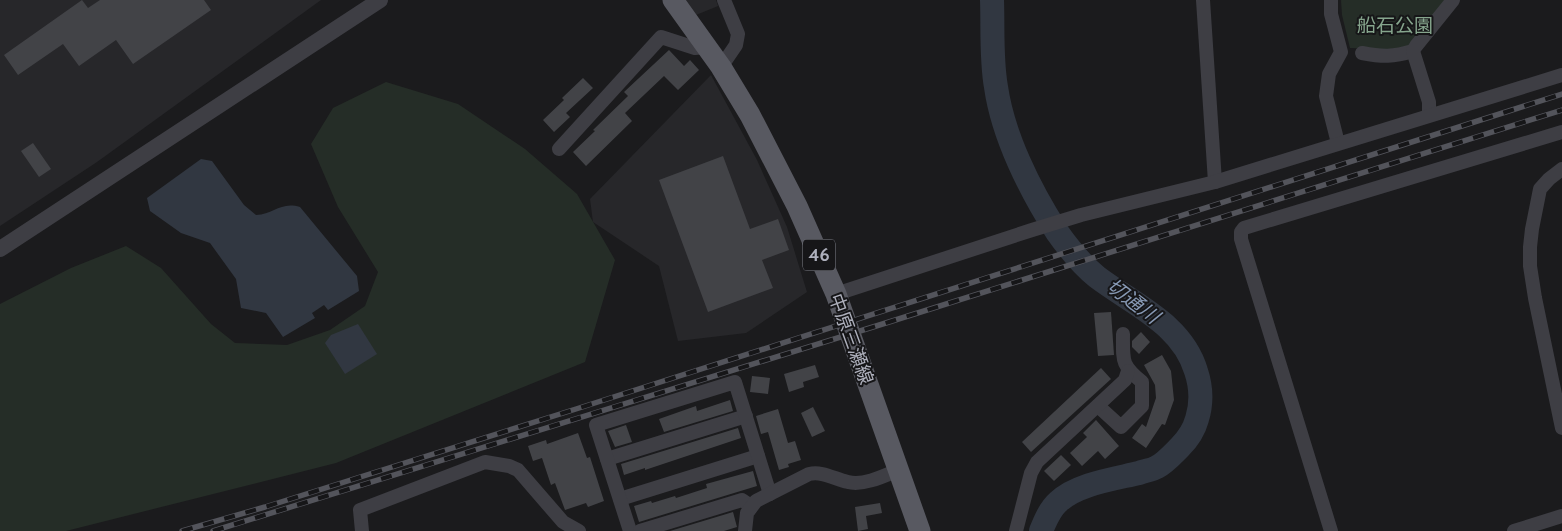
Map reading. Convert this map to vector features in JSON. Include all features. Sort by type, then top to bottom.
[{"type":"main road","name":"中原三瀬線","points":[[673,0],[720,67],[750,115],[797,206],[836,294],[920,531]]},
{"type":"street","points":[[0,249],[380,0]]},
{"type":"street","points":[[720,67],[736,45],[738,34],[724,0]]},
{"type":"street","points":[[1203,0],[1215,182]]},
{"type":"street","points":[[1331,0],[1331,14],[1341,52],[1329,74],[1326,96],[1338,143]]},
{"type":"street","points":[[1429,115],[1429,102],[1414,51],[1453,0]]},
{"type":"street","points":[[559,149],[661,38],[695,48],[706,47]]},
{"type":"street","points":[[1362,53],[1383,57],[1398,56],[1414,51]]},
{"type":"street","points":[[836,294],[1081,215],[1215,182],[1562,75]]},
{"type":"street","points":[[1331,531],[1241,238],[1241,232],[1244,228],[1562,132]]},
{"type":"street","points":[[1562,169],[1549,178],[1540,189],[1530,247],[1530,266],[1535,298],[1562,428]]},
{"type":"street","points":[[1098,406],[1122,427],[1142,406],[1142,382],[1128,371],[1123,358],[1123,334]]},
{"type":"street","points":[[1016,531],[1031,472],[1037,462],[1125,380],[1128,371]]},
{"type":"street","points":[[630,531],[596,424],[735,382],[770,494]]},
{"type":"street","points":[[607,459],[746,416]]},
{"type":"street","points":[[620,499],[758,456]]},
{"type":"street","points":[[362,531],[360,510],[485,462],[509,466],[518,470],[563,522],[580,531]]},
{"type":"street","points":[[745,531],[747,513],[750,506],[756,501],[809,474],[816,473],[849,483],[857,483],[898,470]]},
{"type":"street","points":[[640,531],[742,500],[750,506]]},
{"type":"street","points":[[1514,531],[1562,516]]},
{"type":"shaded area","points":[[0,0],[321,0],[97,162],[0,226]]},
{"type":"shaded area","points":[[684,0],[716,0],[718,6],[696,15]]},
{"type":"shaded area","points":[[711,75],[757,160],[787,227],[807,292],[746,333],[678,341],[659,266],[593,222],[590,199]]},
{"type":"shaded area","points":[[201,159],[212,161],[244,205],[256,215],[282,207],[300,207],[357,276],[359,291],[328,310],[324,305],[312,313],[315,318],[283,337],[266,313],[241,308],[236,279],[210,243],[181,233],[150,211],[147,198]]},
{"type":"shaded area","points":[[358,324],[377,354],[345,374],[325,343],[331,335]]},
{"type":"green space","name":"船石公園","points":[[1341,0],[1450,0],[1409,50],[1350,48],[1342,15]]},
{"type":"green space","points":[[386,82],[458,104],[525,149],[577,194],[615,260],[585,362],[336,463],[66,531],[0,531],[0,304],[71,268],[126,246],[161,268],[211,324],[235,343],[287,345],[330,330],[365,306],[378,272],[338,207],[311,144],[333,108]]},
{"type":"building","points":[[82,0],[88,8],[100,0],[204,0],[211,10],[133,64],[116,40],[79,66],[63,44],[18,75],[4,55]]},
{"type":"building","points":[[669,50],[684,66],[690,60],[699,70],[678,90],[664,76],[625,113],[632,121],[586,166],[573,152],[628,96],[624,92]]},
{"type":"building","points":[[583,78],[593,88],[566,113],[570,117],[554,132],[543,120]]},
{"type":"building","points":[[33,143],[51,169],[39,177],[21,151]]},
{"type":"building","points":[[723,156],[750,229],[778,219],[789,250],[762,260],[773,288],[708,312],[659,180]]},
{"type":"building","points":[[1111,312],[1114,355],[1098,356],[1094,313]]},
{"type":"building","points":[[1141,332],[1150,342],[1139,354],[1132,347],[1132,341]]},
{"type":"building","points":[[1162,355],[1171,371],[1174,400],[1165,425],[1162,424],[1146,448],[1132,438],[1142,424],[1146,427],[1156,398],[1155,385],[1144,365]]},
{"type":"building","points":[[815,365],[819,377],[803,382],[804,387],[789,392],[784,374]]},
{"type":"building","points":[[1101,368],[1111,379],[1031,452],[1022,442]]},
{"type":"building","points":[[752,376],[770,378],[768,394],[750,392]]},
{"type":"building","points":[[730,400],[733,411],[664,432],[659,419],[696,406],[697,411]]},
{"type":"building","points":[[813,407],[825,431],[812,437],[801,413]]},
{"type":"building","points":[[778,409],[788,443],[795,441],[801,460],[788,464],[789,467],[779,470],[768,432],[761,434],[756,416]]},
{"type":"building","points":[[1096,420],[1119,446],[1105,459],[1098,451],[1082,466],[1070,453],[1087,437],[1083,433]]},
{"type":"building","points":[[626,425],[632,442],[615,447],[608,431]]},
{"type":"building","points":[[738,428],[741,438],[645,470],[645,468],[624,475],[621,464]]},
{"type":"building","points":[[578,433],[587,458],[590,457],[604,501],[588,507],[586,503],[565,510],[555,483],[551,485],[542,458],[533,461],[528,446],[546,440],[547,444]]},
{"type":"building","points":[[1061,455],[1071,465],[1054,481],[1044,471]]},
{"type":"building","points":[[753,471],[757,486],[639,522],[634,506],[675,496],[676,498],[707,488],[706,484]]},
{"type":"building","points":[[880,503],[882,513],[866,516],[868,529],[858,531],[855,507]]},
{"type":"building","points":[[733,512],[737,527],[724,531],[670,531]]},
{"type":"waterway","name":"切通川","points":[[992,0],[993,66],[1000,106],[1011,143],[1037,199],[1057,232],[1086,267],[1097,277],[1155,317],[1180,340],[1196,371],[1200,389],[1200,407],[1194,427],[1186,441],[1166,461],[1153,469],[1085,486],[1066,496],[1053,508],[1041,531]]},
{"type":"railway","points":[[182,531],[265,507],[576,409],[1562,94]]},
{"type":"railway","points":[[213,531],[889,322],[1562,110]]}]
